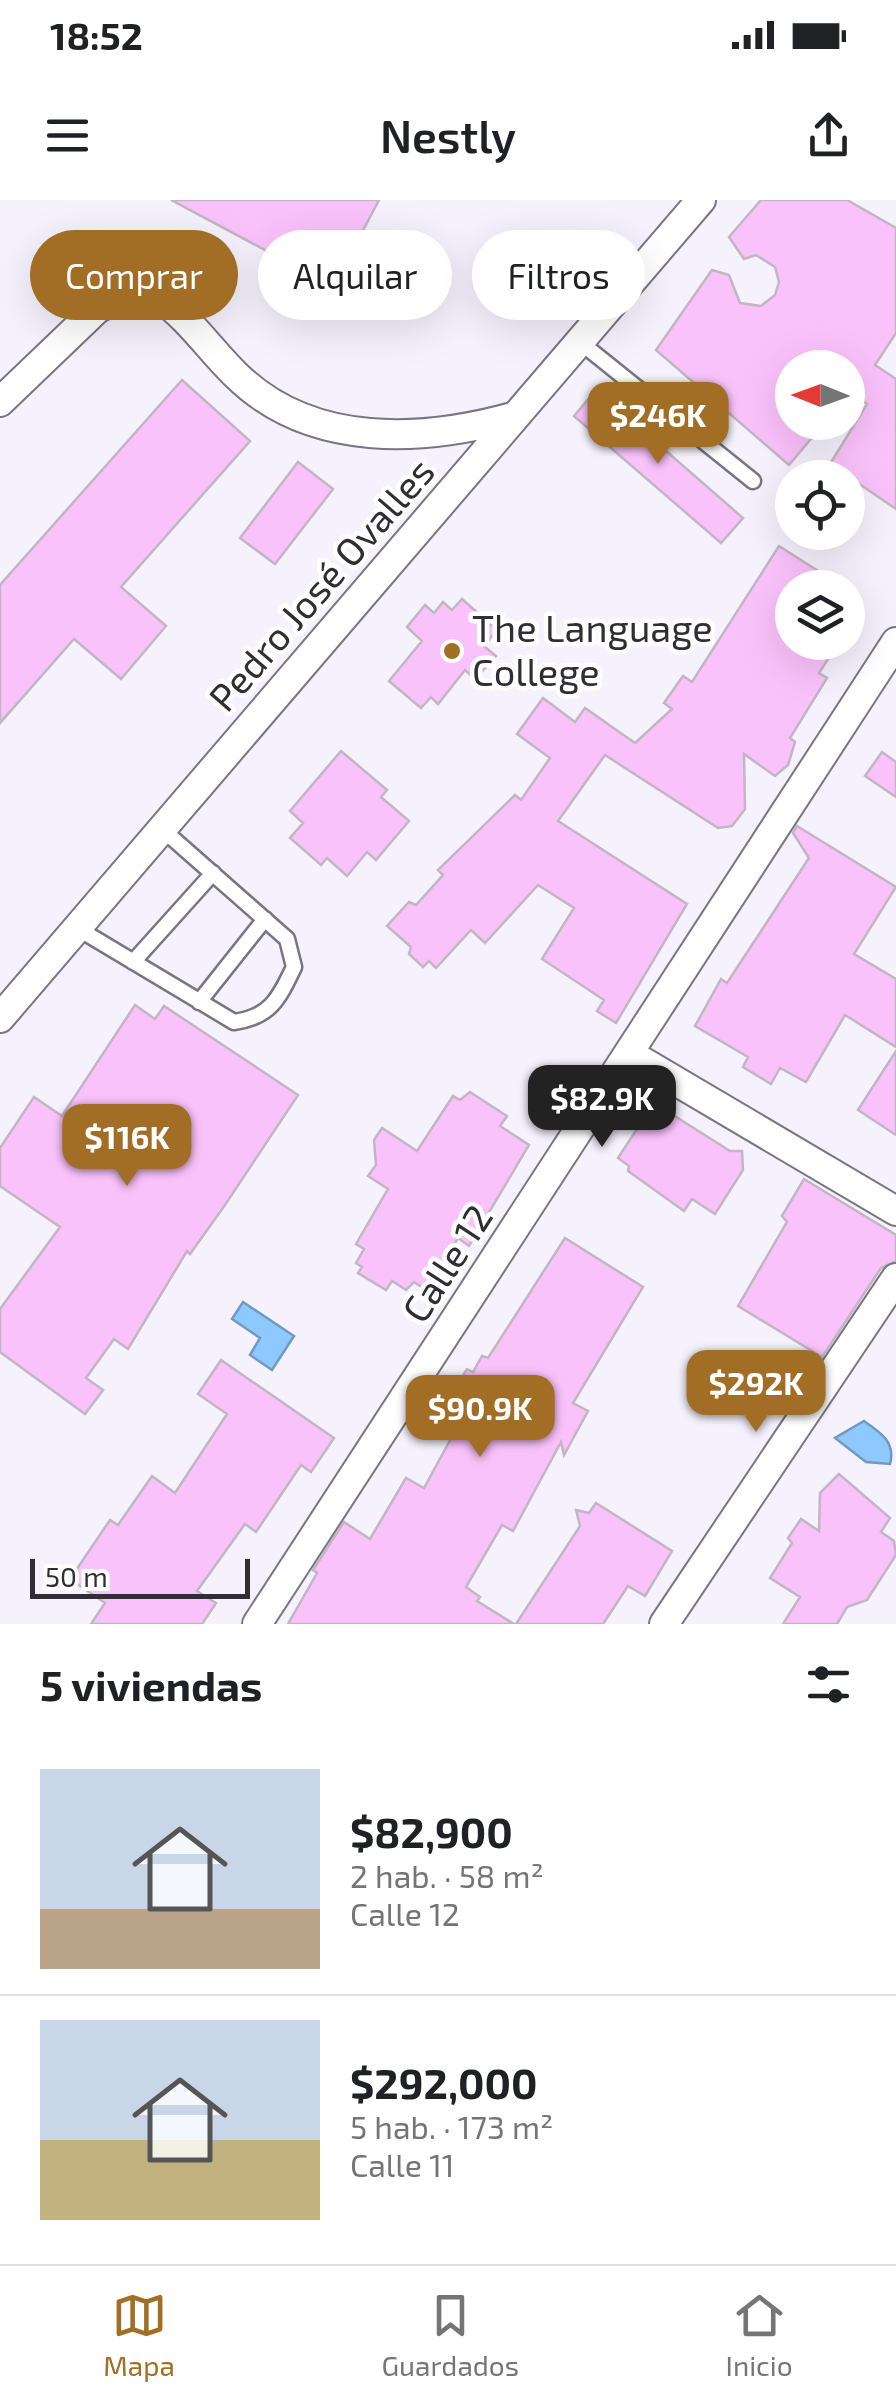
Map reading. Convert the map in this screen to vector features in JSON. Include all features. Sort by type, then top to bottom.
[{"type":"street","name":"Pedro José Ovalles","points":[[0,1018],[702,200]]},
{"type":"street","points":[[0,402],[96,309],[132,290],[160,298],[240,380],[294,413],[330,425],[403,437],[468,430],[516,416]]},
{"type":"street","name":"Calle 12","points":[[257,1624],[896,642]]},
{"type":"street","points":[[630,1054],[896,1211]]},
{"type":"street","points":[[664,1624],[896,1278]]},
{"type":"lane","points":[[580,342],[754,481]]},
{"type":"lane","points":[[77,928],[234,1022],[253,1020],[275,1006],[294,967],[287,938],[162,829]]},
{"type":"lane","points":[[133,962],[213,873]]},
{"type":"lane","points":[[199,1002],[266,920]]},
{"type":"water","points":[[243,1302],[294,1336],[272,1370],[250,1355],[260,1338],[232,1319]]},
{"type":"water","points":[[864,1421],[889,1444],[890,1464],[866,1462],[835,1438]]},
{"type":"building","points":[[171,200],[379,200],[363,230],[258,230],[258,246],[238,236],[238,230],[227,230]]},
{"type":"building","points":[[761,200],[847,200],[896,228],[896,333],[875,365],[896,379],[896,509],[865,488],[865,460],[832,460],[845,440],[865,440],[865,350],[775,350],[775,440],[810,440],[793,460],[783,460],[656,350],[712,270],[729,275],[740,303],[761,306],[775,295],[779,282],[775,267],[756,255],[744,259],[729,237]]},
{"type":"building","points":[[182,380],[250,441],[121,587],[166,626],[121,679],[74,639],[0,723],[0,585]]},
{"type":"building","points":[[596,390],[743,518],[721,543],[574,416]]},
{"type":"building","points":[[298,462],[333,489],[275,564],[240,538]]},
{"type":"building","points":[[776,550],[785,550],[817,570],[775,570],[775,660],[827,660],[819,673],[827,678],[790,738],[795,742],[788,765],[775,776],[744,754],[745,809],[732,826],[718,828],[605,755],[558,821],[687,904],[616,1023],[597,1011],[604,1000],[542,959],[574,908],[538,885],[485,943],[471,930],[436,968],[429,961],[423,967],[409,954],[411,947],[387,926],[409,902],[416,905],[443,875],[438,870],[515,795],[521,800],[550,758],[517,734],[543,698],[575,722],[585,708],[635,743],[672,709],[664,703],[683,676],[692,682]]},
{"type":"building","name":"The Language College","points":[[462,599],[497,630],[484,646],[496,656],[475,679],[465,670],[438,704],[431,697],[421,708],[389,681],[422,641],[407,627],[425,605],[434,613],[443,602],[452,610]]},
{"type":"building","points":[[341,751],[387,790],[381,797],[409,821],[376,860],[367,852],[347,876],[327,858],[321,865],[290,838],[303,823],[290,811]]},
{"type":"building","points":[[882,752],[896,762],[896,797],[865,776]]},
{"type":"building","points":[[797,826],[896,887],[854,954],[896,979],[896,1047],[845,1015],[806,1082],[780,1068],[771,1084],[743,1067],[748,1057],[695,1026],[721,979],[727,983],[809,858],[793,833]]},
{"type":"building","points":[[135,1005],[155,1019],[164,1006],[298,1095],[225,1205],[190,1254],[187,1251],[128,1349],[114,1339],[86,1378],[103,1390],[85,1414],[0,1352],[0,1309],[60,1227],[0,1186],[0,1148],[34,1097],[62,1116]]},
{"type":"building","points":[[896,1051],[896,1135],[858,1110]]},
{"type":"building","points":[[470,1092],[507,1116],[500,1126],[529,1145],[469,1246],[458,1238],[426,1290],[414,1282],[406,1290],[392,1281],[386,1290],[358,1273],[362,1267],[356,1263],[364,1249],[356,1244],[388,1189],[368,1176],[376,1165],[374,1140],[382,1128],[417,1151],[453,1096],[460,1100]]},
{"type":"building","points":[[665,1099],[670,1113],[730,1151],[742,1151],[743,1170],[715,1214],[692,1199],[684,1211],[628,1171],[629,1166],[618,1158],[639,1126],[634,1112]]},
{"type":"building","points":[[804,1179],[896,1235],[896,1261],[881,1268],[822,1357],[738,1306],[787,1222],[782,1216]]},
{"type":"building","points":[[565,1238],[643,1287],[573,1403],[588,1411],[564,1455],[561,1442],[513,1531],[502,1525],[466,1587],[480,1597],[477,1601],[514,1624],[288,1624],[317,1573],[313,1570],[344,1522],[370,1539],[406,1478],[424,1488],[467,1409],[448,1399],[467,1369],[473,1372],[482,1356],[488,1358]]},
{"type":"building","points":[[221,1360],[334,1438],[311,1472],[301,1465],[256,1532],[245,1524],[197,1591],[216,1603],[202,1624],[91,1624],[105,1603],[70,1579],[110,1520],[118,1525],[152,1476],[175,1493],[227,1414],[198,1394]]},
{"type":"building","points":[[839,1474],[890,1518],[881,1532],[894,1541],[896,1555],[867,1600],[847,1607],[837,1624],[783,1624],[800,1597],[770,1578],[792,1543],[788,1538],[801,1519],[819,1531],[820,1493]]},
{"type":"building","points":[[596,1503],[672,1551],[645,1596],[628,1586],[603,1624],[516,1624],[580,1526],[576,1510],[589,1513]]},
{"type":"place","name":"The Language College","points":[[452,651]]}]
